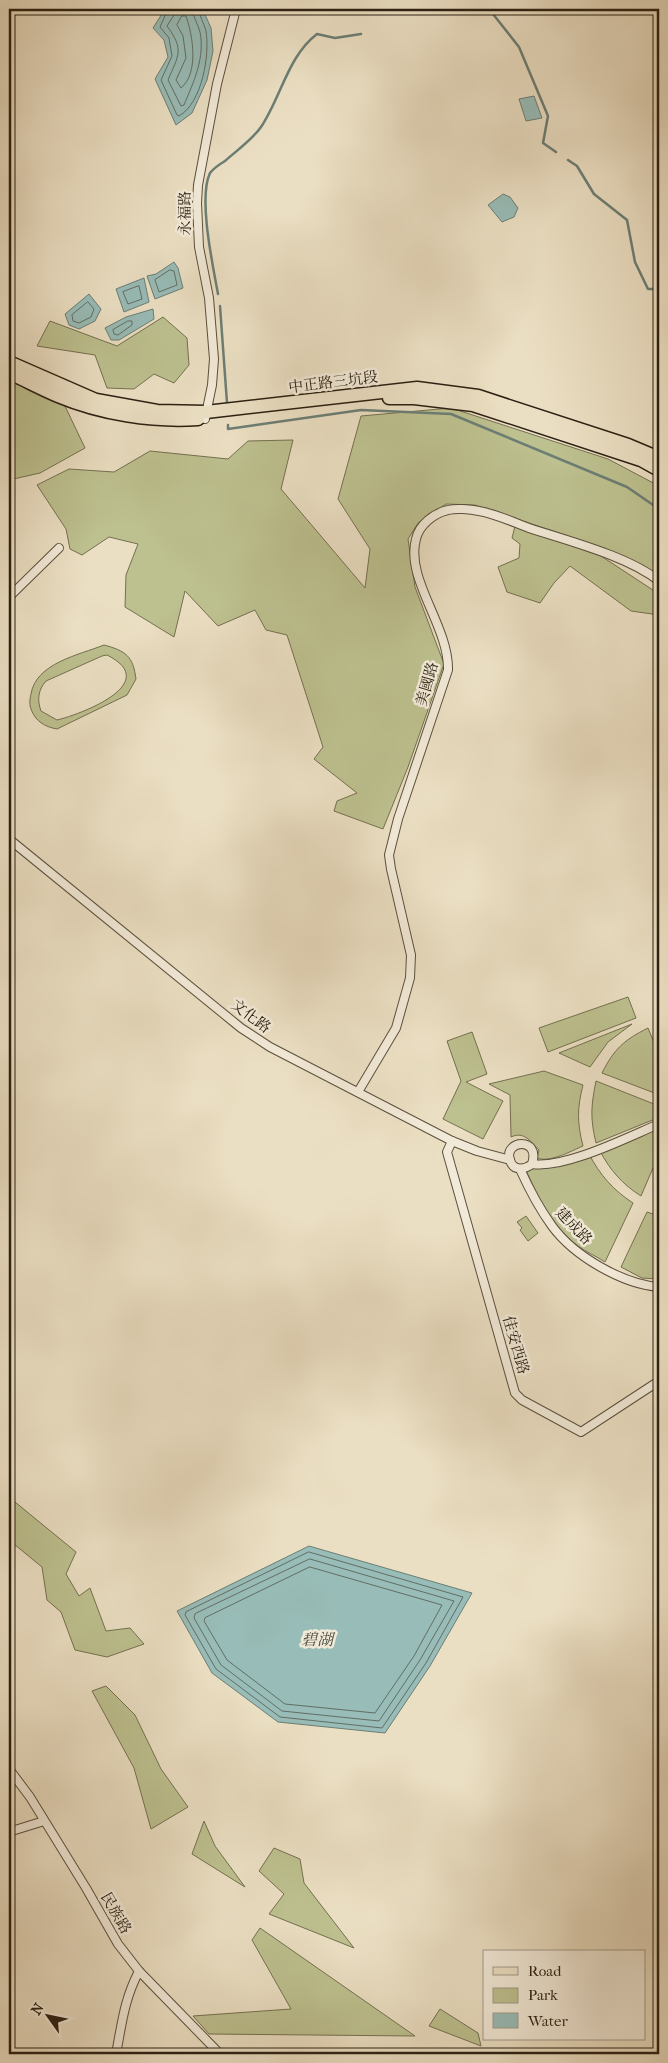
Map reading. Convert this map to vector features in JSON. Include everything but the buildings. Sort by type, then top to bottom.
[{"type":"main road","name":"中正路三坑段","points":[[9,362],[96,400],[157,411],[237,418],[387,398],[444,401],[473,405],[640,460],[659,470]]},
{"type":"main road","name":"中正路三坑段","points":[[9,373],[57,396],[98,410],[172,421],[205,415],[417,388],[478,396],[628,445],[659,458]]},
{"type":"street","name":"永福路","points":[[205,415],[212,385],[214,359],[209,298],[199,247],[197,203],[217,84],[236,9]]},
{"type":"street","name":"美國路","points":[[358,1092],[396,1028],[410,978],[411,955],[390,869],[389,854],[398,819],[448,670],[448,656],[439,624],[419,579],[413,553],[420,528],[436,515],[450,510],[478,511],[606,554],[648,572],[659,581]]},
{"type":"street","points":[[9,597],[59,548]]},
{"type":"street","name":"文化路","points":[[9,839],[241,1028],[270,1047],[452,1141],[477,1151],[510,1160],[512,1165],[520,1169]]},
{"type":"street","points":[[532,1164],[542,1165],[592,1151],[659,1124]]},
{"type":"street","name":"佳安西路","points":[[452,1141],[447,1152],[515,1392],[522,1400],[581,1432],[659,1381]]},
{"type":"street","points":[[510,1160],[509,1153],[513,1146],[520,1143],[527,1144],[533,1149],[535,1156],[532,1164],[527,1168],[520,1169]]},
{"type":"street","name":"建成路","points":[[520,1169],[534,1199],[553,1228],[578,1253],[610,1272],[642,1286],[659,1287]]},
{"type":"street","name":"民族路","points":[[9,1769],[86,1888],[118,1944],[139,1971],[220,2054]]},
{"type":"street","points":[[9,1830],[44,1821]]},
{"type":"street","points":[[116,2054],[129,1991],[139,1971]]},
{"type":"green space","points":[[163,317],[187,338],[189,365],[174,383],[154,374],[134,389],[107,388],[95,355],[37,346],[50,321],[117,346]]},
{"type":"green space","points":[[9,381],[64,404],[85,448],[40,473],[9,480]]},
{"type":"green space","points":[[451,408],[608,459],[659,486],[659,583],[604,548],[475,505],[446,504],[418,523],[408,539],[415,587],[444,664],[408,767],[383,829],[334,811],[337,801],[357,793],[314,759],[323,747],[287,635],[266,630],[255,610],[218,626],[185,591],[174,637],[125,607],[126,575],[138,544],[109,537],[82,555],[70,549],[66,529],[37,485],[69,469],[114,472],[150,451],[228,459],[248,441],[293,440],[281,489],[365,588],[370,549],[338,499],[361,416]]},
{"type":"green space","points":[[515,526],[601,556],[659,594],[659,615],[631,611],[570,566],[554,583],[540,603],[507,592],[498,567],[519,558],[520,544],[512,538]]},
{"type":"green space","points":[[104,645],[123,652],[133,665],[136,679],[127,695],[57,729],[41,723],[33,713],[30,701],[35,683],[41,675],[60,662]],"holes":[[[107,655],[122,666],[126,676],[122,686],[112,696],[99,704],[57,720],[41,711],[39,695],[46,681]]]},
{"type":"green space","points":[[628,997],[636,1018],[548,1052],[539,1028]]},
{"type":"green space","points":[[632,1024],[608,1042],[590,1067],[559,1053]]},
{"type":"green space","points":[[648,1028],[659,1055],[659,1090],[657,1094],[602,1073],[620,1046]]},
{"type":"green space","points":[[472,1032],[487,1074],[466,1082],[503,1101],[483,1139],[443,1119],[461,1081],[447,1041]]},
{"type":"green space","points":[[544,1071],[583,1085],[579,1116],[583,1146],[548,1159],[537,1158],[539,1150],[530,1140],[520,1135],[511,1137],[510,1095],[489,1084]]},
{"type":"green space","points":[[596,1081],[654,1104],[655,1119],[596,1143],[592,1112]]},
{"type":"green space","points":[[657,1127],[659,1130],[659,1154],[641,1196],[617,1176],[600,1151]]},
{"type":"green space","points":[[589,1154],[608,1182],[633,1203],[605,1262],[578,1246],[553,1221],[525,1168],[536,1164],[549,1167],[556,1166]]},
{"type":"green space","points":[[647,1212],[659,1216],[659,1279],[642,1278],[621,1267]]},
{"type":"green space","points":[[526,1216],[538,1233],[528,1241],[517,1222]]},
{"type":"green space","points":[[15,1502],[76,1552],[66,1574],[79,1596],[90,1588],[106,1631],[130,1628],[144,1644],[107,1657],[75,1650],[61,1612],[47,1600],[42,1567],[9,1540],[9,1507]]},
{"type":"green space","points":[[106,1686],[135,1715],[161,1769],[188,1807],[151,1829],[134,1768],[92,1691]]},
{"type":"green space","points":[[204,1821],[215,1846],[245,1887],[192,1854]]},
{"type":"green space","points":[[274,1848],[300,1859],[304,1883],[354,1948],[269,1914],[284,1894],[259,1871]]},
{"type":"green space","points":[[260,1928],[415,2036],[209,2034],[193,2016],[291,2009],[252,1940]]},
{"type":"green space","points":[[440,2009],[478,2033],[481,2046],[429,2026]]},
{"type":"water","points":[[165,9],[202,9],[211,28],[213,51],[207,80],[192,113],[176,125],[155,79],[168,57],[164,40],[153,28]]},
{"type":"water","points":[[534,96],[542,118],[526,121],[519,99]]},
{"type":"water","points":[[503,194],[510,197],[518,208],[514,217],[502,222],[488,205]]},
{"type":"water","points":[[174,262],[178,268],[183,288],[155,299],[147,276],[156,274]]},
{"type":"water","points":[[144,278],[149,302],[124,312],[116,289]]},
{"type":"water","points":[[89,294],[101,309],[95,321],[79,329],[69,325],[65,314]]},
{"type":"water","points":[[153,309],[154,319],[119,340],[111,340],[105,328],[126,317]]},
{"type":"water","name":"碧湖","points":[[309,1546],[472,1593],[430,1666],[385,1733],[278,1722],[212,1673],[177,1611]]},
{"type":"waterway","points":[[378,13],[385,9]]},
{"type":"waterway","points":[[489,9],[519,47],[548,116],[543,143],[556,152]]},
{"type":"waterway","points":[[218,294],[206,215],[205,199],[210,173],[249,141],[261,127],[292,65],[307,43],[317,34],[335,38],[361,34]]},
{"type":"waterway","points":[[568,160],[577,166],[594,194],[627,220],[635,262],[648,289],[659,289]]},
{"type":"waterway","points":[[220,306],[227,403]]},
{"type":"waterway","points":[[228,425],[228,429],[361,410],[451,414],[627,487],[659,509]]}]
